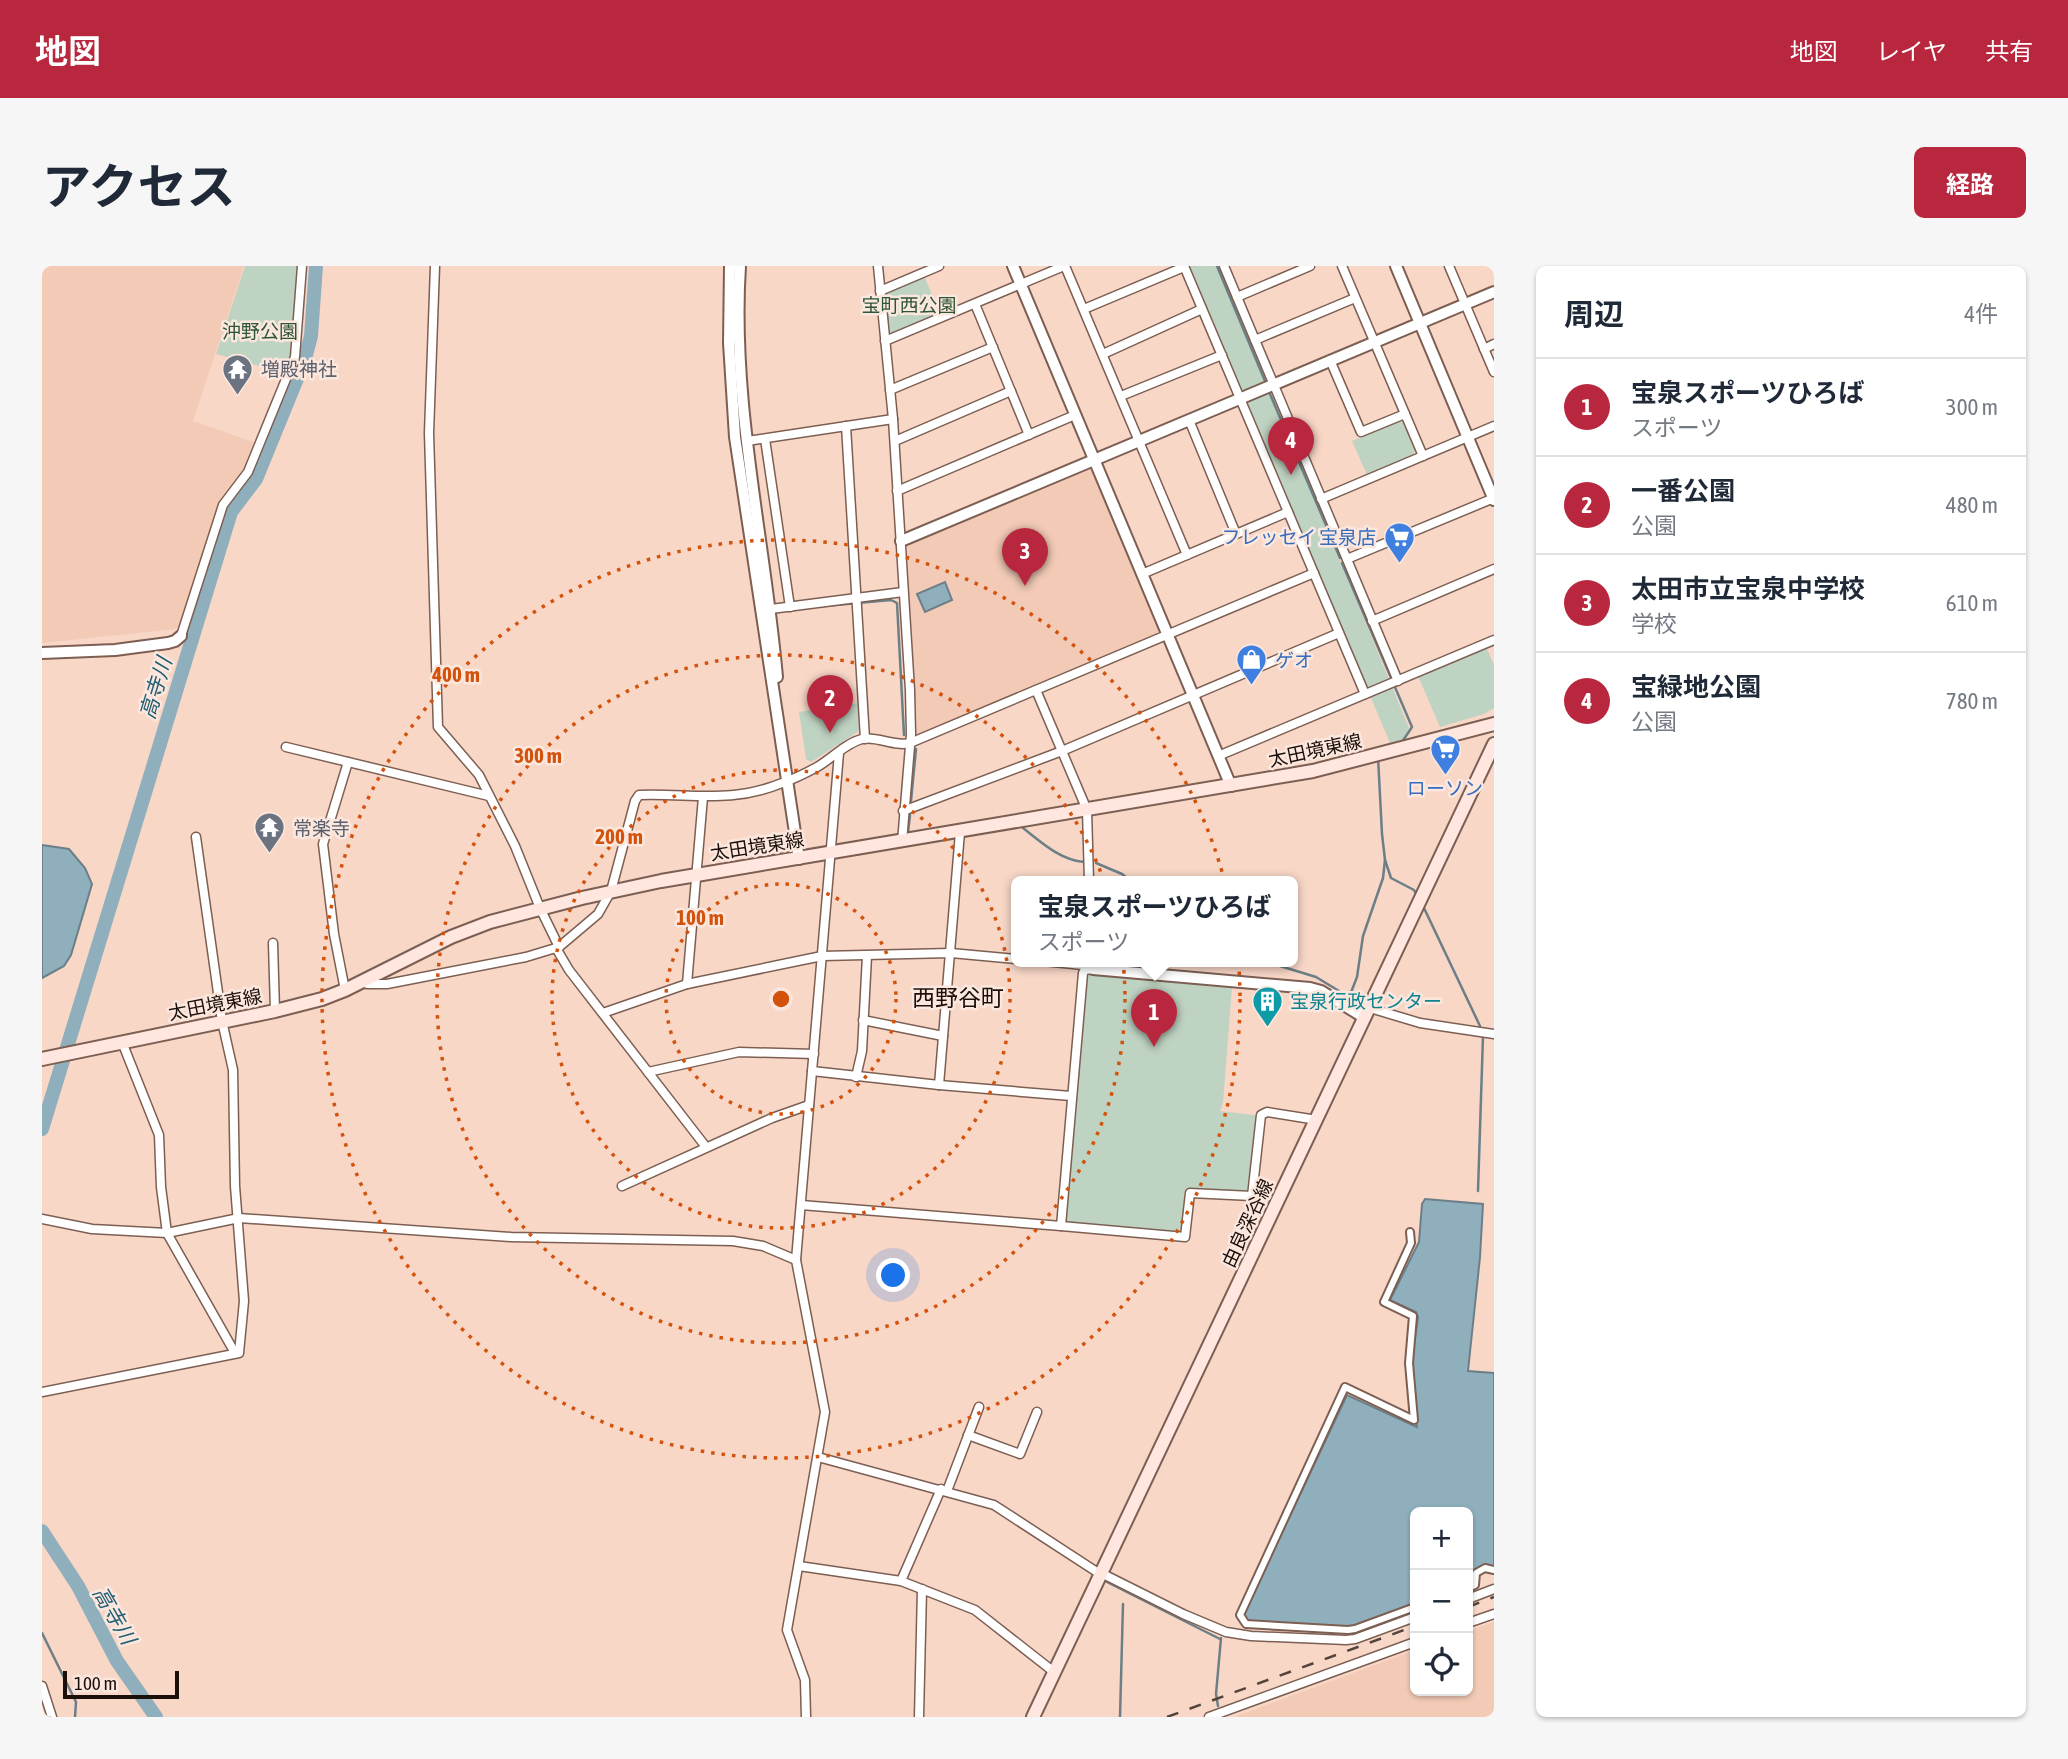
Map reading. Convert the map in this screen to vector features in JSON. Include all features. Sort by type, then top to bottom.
[{"type":"main road","name":"太田境東線","points":[[42,1059],[275,1011],[345,990],[451,937],[490,922],[611,891],[1313,771],[1494,724]]},
{"type":"main road","name":"由良深谷線","points":[[1033,1717],[1494,744]]},
{"type":"street","points":[[42,653],[115,650],[168,643],[181,636],[223,505],[248,472],[295,356],[302,266]]},
{"type":"street","points":[[435,266],[429,433],[438,727],[479,775],[569,970],[706,1147]]},
{"type":"street","points":[[730,266],[729,343],[735,437],[799,859]]},
{"type":"street","points":[[740,266],[740,368],[747,441],[771,609],[786,777]]},
{"type":"street","points":[[878,266],[895,441],[910,690],[910,743],[902,842]]},
{"type":"street","points":[[880,290],[939,266]]},
{"type":"street","points":[[1013,266],[1231,786]]},
{"type":"street","points":[[885,341],[1065,266],[1187,555]]},
{"type":"street","points":[[1084,309],[1184,266],[1364,694]]},
{"type":"street","points":[[1224,266],[1398,681]]},
{"type":"street","points":[[1237,297],[1310,266]]},
{"type":"street","points":[[1342,266],[1423,456]]},
{"type":"street","points":[[1347,559],[1494,499],[1396,266]]},
{"type":"street","points":[[1449,266],[1494,372]]},
{"type":"street","points":[[901,541],[1494,292]]},
{"type":"street","points":[[1255,340],[1355,298]]},
{"type":"street","points":[[975,304],[1029,435]]},
{"type":"street","points":[[1103,354],[1202,309]]},
{"type":"street","points":[[1484,349],[1494,344]]},
{"type":"street","points":[[890,390],[993,347]]},
{"type":"street","points":[[1121,396],[1222,355]]},
{"type":"street","points":[[1330,360],[1361,432],[1405,414]]},
{"type":"street","points":[[895,441],[1011,391]]},
{"type":"street","points":[[897,491],[1075,415]]},
{"type":"street","points":[[747,441],[893,419]]},
{"type":"street","points":[[1189,420],[1237,534]]},
{"type":"street","points":[[846,426],[865,738]]},
{"type":"street","points":[[1321,499],[1494,426]]},
{"type":"street","points":[[765,439],[790,607]]},
{"type":"street","points":[[1142,574],[1288,512]]},
{"type":"street","points":[[1372,621],[1494,569]]},
{"type":"street","points":[[361,981],[367,984],[387,984],[527,957],[557,948],[598,914],[611,891],[639,795],[745,795],[786,777],[816,768],[865,738],[902,745],[910,743],[1314,573]]},
{"type":"street","points":[[771,609],[903,592]]},
{"type":"street","points":[[903,811],[1062,751],[1339,633]]},
{"type":"street","points":[[1218,756],[1494,640]]},
{"type":"street","points":[[1036,690],[1087,810],[1088,876]]},
{"type":"street","points":[[286,747],[489,796]]},
{"type":"street","points":[[806,1717],[805,1679],[787,1629],[825,1412],[796,1260],[839,752]]},
{"type":"street","points":[[345,990],[334,934],[323,844],[348,762]]},
{"type":"street","points":[[687,984],[703,797]]},
{"type":"street","points":[[939,1085],[960,832]]},
{"type":"street","points":[[42,1392],[239,1353],[244,1301],[235,1186],[233,1068],[222,1021],[196,837]]},
{"type":"street","points":[[272,943],[275,1011]]},
{"type":"street","points":[[603,1013],[687,984],[822,956],[951,953],[1011,959]]},
{"type":"street","points":[[856,1077],[862,1051],[867,956]]},
{"type":"street","points":[[1061,1226],[1071,1096],[1086,967]]},
{"type":"street","points":[[1096,967],[1310,988],[1368,1013],[1494,1034]]},
{"type":"street","points":[[863,1020],[943,1036]]},
{"type":"street","points":[[122,1042],[159,1135],[161,1187],[167,1233],[235,1353]]},
{"type":"street","points":[[648,1072],[739,1052],[814,1054]]},
{"type":"street","points":[[812,1071],[1071,1096]]},
{"type":"street","points":[[622,1186],[772,1118],[809,1105]]},
{"type":"street","points":[[801,1205],[1185,1237],[1190,1193],[1252,1196],[1261,1115],[1267,1112],[1317,1120]]},
{"type":"street","points":[[42,1219],[92,1230],[167,1233],[239,1218],[511,1237],[733,1241],[762,1245],[796,1260]]},
{"type":"street","points":[[1410,1232],[1411,1243],[1384,1302],[1413,1315],[1409,1363],[1414,1420],[1345,1387],[1240,1615],[1246,1624],[1348,1630],[1410,1609]]},
{"type":"street","points":[[901,1581],[979,1407]]},
{"type":"street","points":[[968,1435],[1020,1454],[1037,1412]]},
{"type":"street","points":[[818,1457],[994,1505],[1101,1574],[1226,1632],[1251,1636],[1346,1640],[1410,1619]]},
{"type":"street","points":[[799,1566],[901,1581],[975,1610],[1054,1672]]},
{"type":"street","points":[[1473,1586],[1476,1573],[1485,1568],[1494,1570]]},
{"type":"street","points":[[919,1717],[922,1589]]},
{"type":"street","points":[[1473,1597],[1494,1589]]},
{"type":"street","points":[[1473,1621],[1494,1614]]},
{"type":"street","points":[[1209,1717],[1410,1644]]},
{"type":"street","points":[[42,1686],[52,1717]]},
{"type":"shaded area","points":[[42,266],[244,266],[193,421],[256,443],[242,475],[220,503],[181,624],[176,629],[42,643]]},
{"type":"shaded area","points":[[1087,469],[1092,471],[1159,629],[1158,635],[921,736],[915,732],[907,543]]},
{"type":"shaded area","points":[[1494,1622],[1494,1717],[1234,1717],[1410,1652],[1410,1696],[1473,1696],[1473,1629]]},
{"type":"green space","name":"沖野公園","points":[[245,266],[299,266],[293,345],[284,373],[216,354]]},
{"type":"green space","points":[[1189,266],[1219,266],[1409,728],[1403,740],[1390,743]]},
{"type":"green space","name":"宝町西公園","points":[[923,273],[941,317],[885,341],[880,291]]},
{"type":"green space","points":[[1398,421],[1404,423],[1415,450],[1413,455],[1367,475],[1352,441]]},
{"type":"green space","points":[[1486,647],[1494,665],[1494,708],[1484,714],[1440,727],[1418,676]]},
{"type":"green space","points":[[857,703],[859,731],[811,762],[806,759],[799,712]]},
{"type":"green space","points":[[1089,973],[1229,984],[1232,987],[1223,1103],[1220,1111],[1254,1115],[1257,1118],[1250,1192],[1247,1194],[1185,1189],[1182,1230],[1179,1233],[1064,1221],[1085,975]]},
{"type":"water","points":[[945,582],[952,600],[925,612],[917,594]]},
{"type":"water","points":[[42,845],[69,849],[85,868],[92,884],[71,955],[64,966],[42,978]]},
{"type":"water","points":[[1425,1199],[1483,1204],[1468,1371],[1494,1373],[1494,1568],[1486,1566],[1473,1573],[1473,1507],[1410,1507],[1410,1607],[1353,1627],[1248,1622],[1243,1615],[1347,1395],[1417,1427],[1411,1366],[1418,1317],[1416,1312],[1390,1300],[1419,1242],[1422,1204]]},
{"type":"waterway","name":"高寺川","points":[[42,1129],[231,512],[256,479],[305,359],[311,336],[316,266]]},
{"type":"waterway","points":[[1217,266],[1265,381]]},
{"type":"waterway","points":[[1270,394],[1340,558]]},
{"type":"waterway","points":[[1342,563],[1412,727],[1402,742]]},
{"type":"waterway","points":[[813,607],[891,600],[897,603],[904,735]]},
{"type":"waterway","points":[[911,801],[916,749]]},
{"type":"waterway","points":[[1378,757],[1385,860],[1391,878],[1414,890],[1416,894]]},
{"type":"waterway","points":[[910,815],[908,832],[911,834]]},
{"type":"waterway","points":[[1023,828],[1059,854],[1084,862]]},
{"type":"waterway","points":[[1350,995],[1357,977],[1363,936],[1383,878],[1385,860]]},
{"type":"waterway","points":[[1096,863],[1125,876]]},
{"type":"waterway","points":[[1424,908],[1480,1026]]},
{"type":"waterway","points":[[1284,967],[1316,977],[1362,1005],[1359,1012]]},
{"type":"waterway","points":[[1478,1191],[1483,1036]]},
{"type":"waterway","name":"高寺川","points":[[42,1531],[78,1586],[117,1661],[156,1717]]},
{"type":"waterway","points":[[1105,1581],[1220,1639]]},
{"type":"waterway","points":[[1120,1717],[1123,1604]]},
{"type":"waterway","points":[[42,1633],[76,1702],[75,1717]]},
{"type":"waterway","points":[[1218,1706],[1216,1694],[1221,1638]]},
{"type":"railway","points":[[1473,1605],[1494,1597]]},
{"type":"railway","points":[[1167,1717],[1410,1628]]},
{"type":"place","name":"増殿神社","points":[[238,396]]},
{"type":"place","name":"宝緑地公園","points":[[1291,475]]},
{"type":"place","name":"フレッセイ 宝泉店","points":[[1399,564]]},
{"type":"place","name":"太田市立宝泉中学校","points":[[1025,586]]},
{"type":"place","name":"ゲオ","points":[[1252,687]]},
{"type":"place","name":"一番公園","points":[[830,733]]},
{"type":"place","name":"ローソン","points":[[1445,776]]},
{"type":"place","name":"常楽寺","points":[[270,855]]},
{"type":"place","name":"宝泉行政センター","points":[[1267,1028]]},
{"type":"place","name":"宝泉スポーツひろば","points":[[1154,1047]]},
{"type":"district","name":"西野谷町","points":[[958,998]]}]
